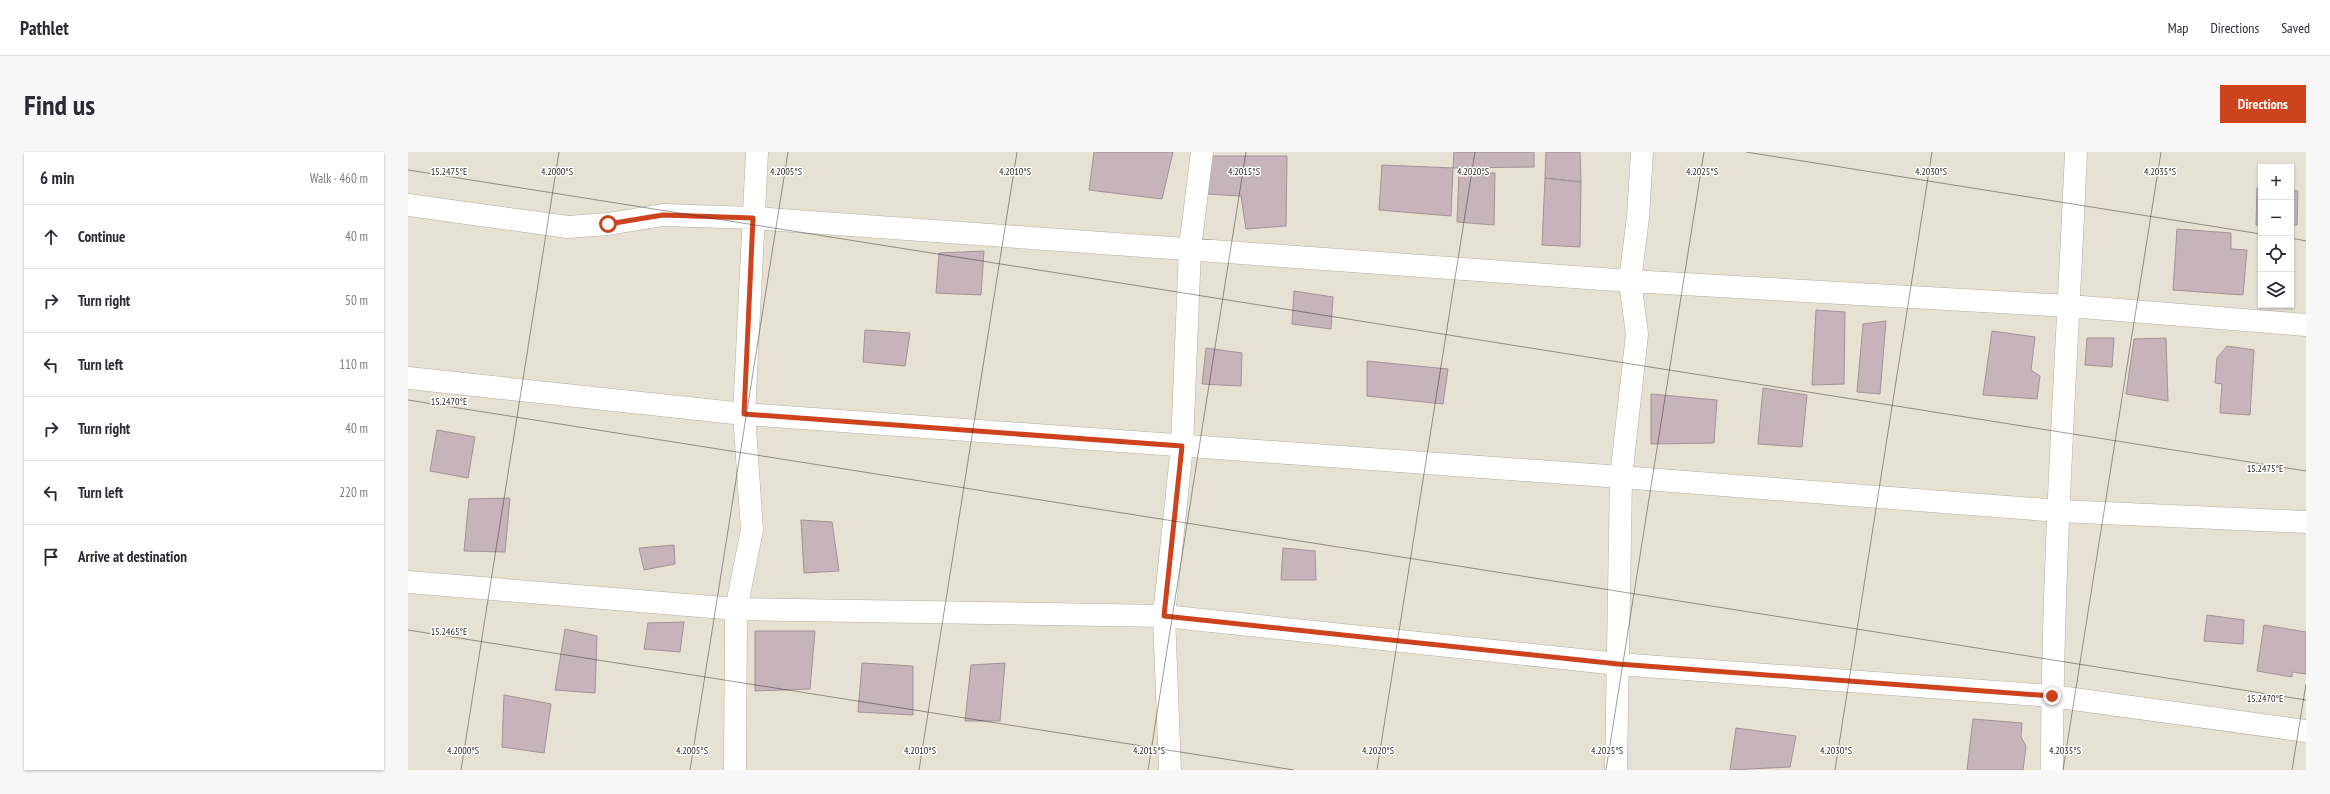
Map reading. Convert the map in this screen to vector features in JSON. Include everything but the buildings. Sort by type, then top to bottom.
[{"type":"street","points":[[735,770],[736,609],[752,530],[744,414],[757,152]]},
{"type":"street","points":[[1170,770],[1164,616],[1182,446],[1190,248],[1202,152]]},
{"type":"street","points":[[1616,770],[1621,477],[1637,334],[1630,281],[1638,217],[1642,152]]},
{"type":"street","points":[[2052,770],[2052,696],[2059,511],[2076,152]]},
{"type":"street","points":[[408,205],[568,227],[608,224],[663,215],[753,218],[1190,248],[1630,281],[2069,306],[2306,325]]},
{"type":"street","points":[[408,378],[744,414],[1621,477],[2059,511],[2306,522]]},
{"type":"street","points":[[408,582],[736,609],[1164,616],[1618,664],[2052,696],[2306,731]]},
{"type":"route","points":[[608,224],[663,215],[753,218],[744,414],[1182,446],[1164,616],[1618,664],[2052,696]]}]
